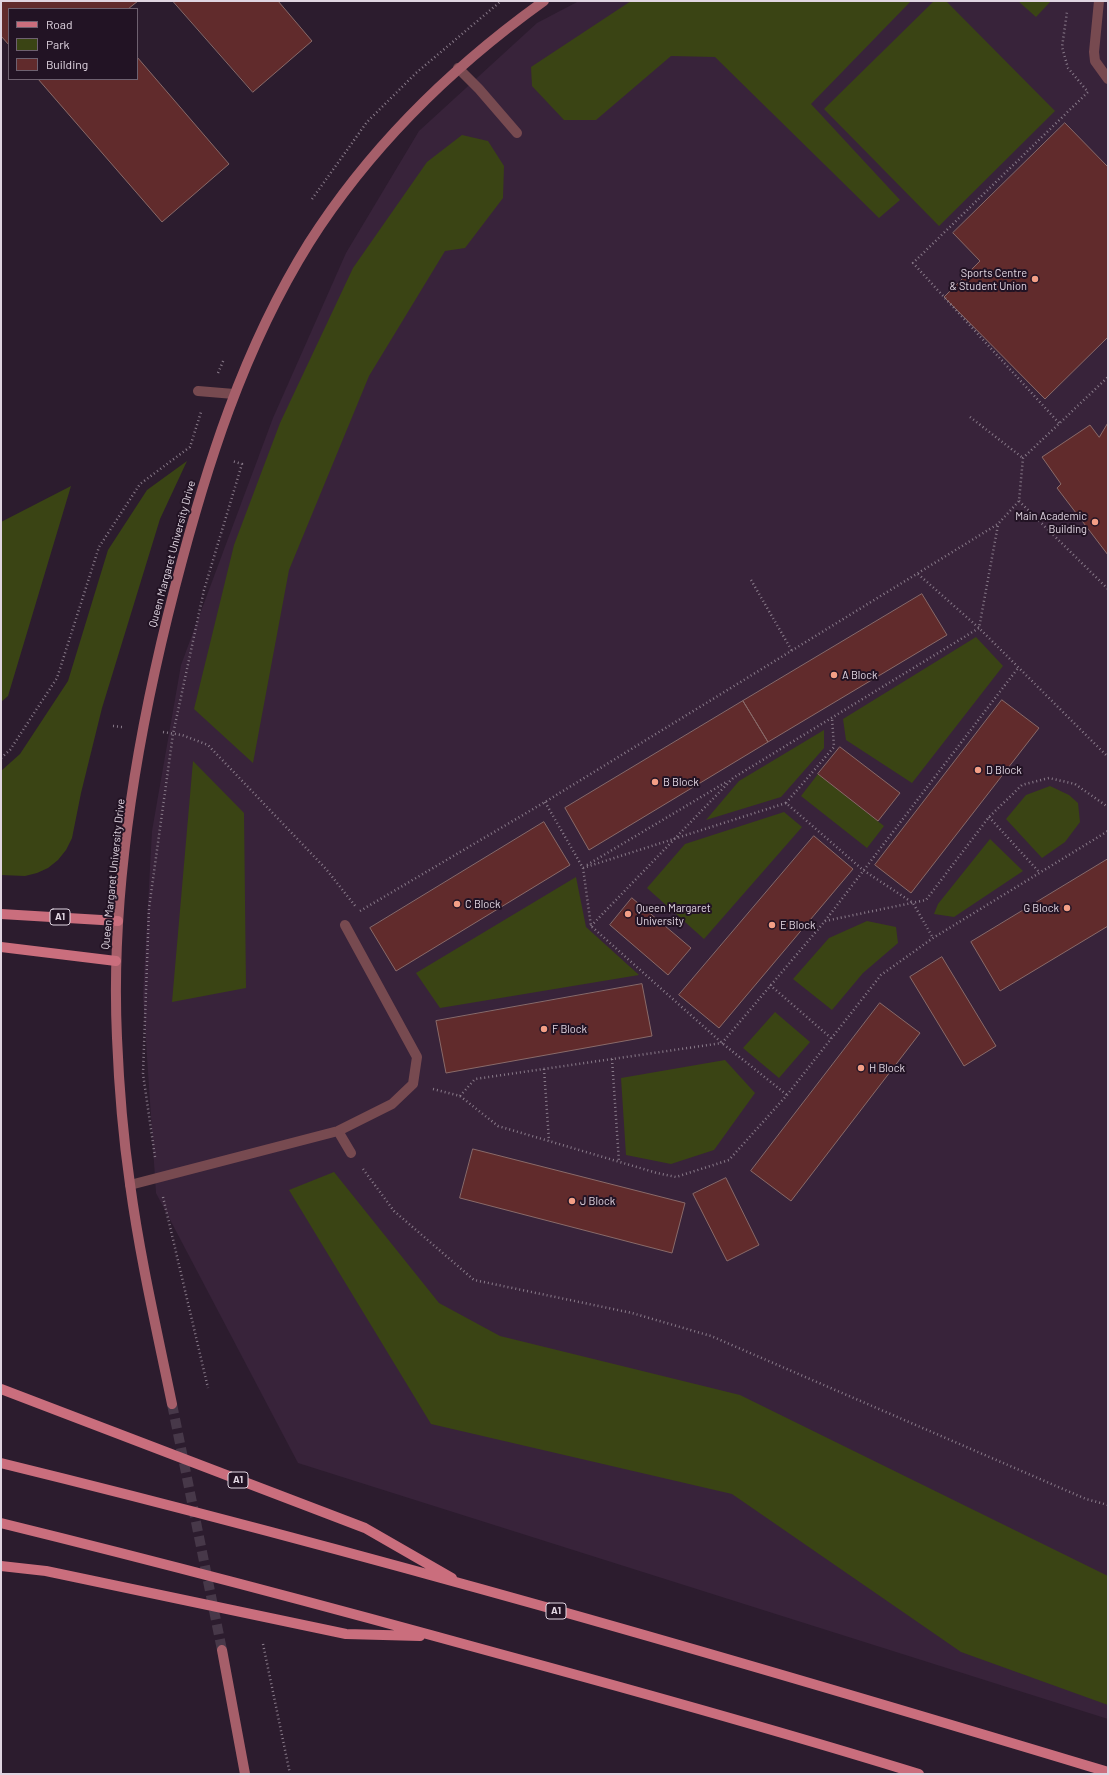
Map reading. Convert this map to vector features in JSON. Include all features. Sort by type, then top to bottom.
[{"type":"main road","name":"A1","points":[[1,914],[118,921]]},
{"type":"main road","points":[[1,947],[116,961]]},
{"type":"main road","name":"A1","points":[[1,1389],[364,1528],[467,1586]]},
{"type":"main road","name":"A1","points":[[1,1464],[303,1540],[796,1678],[1108,1772]]},
{"type":"main road","points":[[1,1523],[139,1557],[436,1636],[606,1683],[919,1774]]},
{"type":"main road","points":[[1,1566],[46,1571],[346,1634],[436,1636]]},
{"type":"street","name":"Queen Margaret University Drive","points":[[172,1404],[137,1229],[130,1184],[121,1110],[116,1036],[116,961],[118,921],[134,788],[154,676],[187,539],[234,394],[256,341],[282,290],[311,241],[343,194],[378,150],[417,108],[458,68],[505,29],[544,1]]},
{"type":"street","points":[[222,1650],[245,1774]]},
{"type":"lane","points":[[1099,1],[1094,52],[1095,61],[1108,78]]},
{"type":"lane","points":[[458,68],[479,89],[517,133]]},
{"type":"lane","points":[[198,391],[234,394]]},
{"type":"lane","points":[[130,1184],[338,1131],[392,1104],[413,1084],[417,1057],[346,925]]},
{"type":"lane","points":[[338,1131],[351,1153]]},
{"type":"path","points":[[1059,423],[913,264],[1088,92],[1068,68],[1062,47],[1067,12]]},
{"type":"path","points":[[173,734],[182,735],[208,745],[326,869],[360,912],[545,802],[998,524],[1019,501],[1023,458],[1108,377]]},
{"type":"path","points":[[970,417],[1023,458]]},
{"type":"path","points":[[1,758],[10,750],[57,678],[99,547],[140,484],[190,446],[242,464],[204,590],[173,734],[149,908],[143,1074],[158,1177],[208,1388]]},
{"type":"path","points":[[1019,501],[1108,589]]},
{"type":"path","points":[[583,868],[978,628],[998,524]]},
{"type":"path","points":[[918,574],[978,628],[1108,757]]},
{"type":"path","points":[[752,580],[792,651]]},
{"type":"path","points":[[460,1096],[475,1079],[722,1043],[824,921],[1018,668]]},
{"type":"path","points":[[583,868],[786,803],[834,747],[832,718]]},
{"type":"path","points":[[591,926],[733,778]]},
{"type":"path","points":[[824,921],[926,900],[989,817],[1022,785],[1049,778],[1075,784],[1108,807]]},
{"type":"path","points":[[545,802],[583,868],[591,926],[722,1043],[787,1095]]},
{"type":"path","points":[[786,803],[863,870],[913,903],[933,938]]},
{"type":"path","points":[[989,817],[1040,873]]},
{"type":"path","points":[[413,1084],[460,1096],[498,1126],[619,1162],[676,1177],[729,1160],[787,1095],[881,975],[933,938],[1108,831]]},
{"type":"path","points":[[770,986],[831,1038]]},
{"type":"path","points":[[612,1059],[619,1162]]},
{"type":"path","points":[[544,1068],[549,1141]]},
{"type":"path","points":[[351,1153],[394,1211],[474,1280],[632,1313],[711,1336],[1086,1499],[1108,1505]]},
{"type":"path","points":[[263,1644],[290,1774]]},
{"type":"shaded area","name":"Queen Margaret University","points":[[579,1],[1108,1],[1108,1719],[298,1463],[156,1193],[143,996],[152,831],[181,665],[273,418],[346,253],[419,131],[537,23]]},
{"type":"green space","points":[[631,1],[911,1],[811,104],[900,200],[879,218],[715,57],[671,56],[596,120],[564,120],[532,86],[531,67]]},
{"type":"green space","points":[[934,1],[946,1],[1055,111],[939,226],[824,109]]},
{"type":"green space","points":[[1018,1],[1051,1],[1036,17]]},
{"type":"green space","points":[[462,135],[488,141],[504,166],[503,198],[465,248],[445,251],[369,376],[289,570],[253,763],[194,709],[234,545],[280,423],[353,268],[427,162]]},
{"type":"green space","points":[[187,461],[160,519],[102,708],[81,793],[72,838],[66,850],[58,860],[48,868],[25,876],[1,875],[1,771],[20,754],[68,681],[108,550],[147,490]]},
{"type":"green space","points":[[71,486],[8,696],[1,702],[1,522]]},
{"type":"green space","points":[[976,637],[1003,666],[912,783],[846,740],[843,719]]},
{"type":"green space","points":[[824,730],[824,748],[781,797],[706,820],[739,781]]},
{"type":"green space","points":[[193,761],[244,813],[246,988],[172,1002]]},
{"type":"green space","points":[[818,774],[884,826],[867,848],[801,796]]},
{"type":"green space","points":[[1050,786],[1069,795],[1078,803],[1080,822],[1065,842],[1042,858],[1006,819],[1026,795]]},
{"type":"green space","points":[[784,812],[802,827],[704,939],[647,888],[685,844]]},
{"type":"green space","points":[[990,839],[1023,871],[954,917],[934,914],[938,904]]},
{"type":"green space","points":[[576,877],[586,927],[639,975],[440,1008],[416,973]]},
{"type":"green space","points":[[867,921],[896,927],[898,943],[863,973],[832,1010],[793,979],[829,938]]},
{"type":"green space","points":[[775,1012],[810,1042],[779,1078],[743,1048]]},
{"type":"green space","points":[[725,1060],[755,1093],[714,1150],[671,1164],[626,1155],[621,1078]]},
{"type":"green space","points":[[334,1172],[439,1303],[500,1336],[740,1395],[1108,1576],[1108,1705],[961,1652],[732,1494],[431,1424],[289,1190]]},
{"type":"building","points":[[1,1],[138,1],[129,8],[8,8],[8,44],[1,36]]},
{"type":"building","points":[[173,1],[278,1],[312,41],[253,92]]},
{"type":"building","points":[[138,58],[229,164],[162,222],[39,80],[138,80]]},
{"type":"building","name":"Sports Centre & Student Union","points":[[1065,123],[1108,167],[1108,337],[1045,399],[944,297],[980,261],[953,233]]},
{"type":"building","name":"Main Academic Building","points":[[1108,423],[1108,555],[1057,488],[1061,484],[1042,457],[1090,425],[1099,437]]},
{"type":"building","name":"A Block","points":[[922,594],[947,635],[768,742],[743,701]]},
{"type":"building","name":"D Block","points":[[1002,700],[1039,728],[911,893],[875,865]]},
{"type":"building","name":"B Block","points":[[743,701],[768,742],[589,850],[565,808]]},
{"type":"building","points":[[840,747],[900,793],[878,821],[818,774]]},
{"type":"building","name":"C Block","points":[[544,822],[570,865],[396,971],[370,928]]},
{"type":"building","name":"E Block","points":[[814,836],[853,869],[719,1028],[679,995]]},
{"type":"building","name":"G Block","points":[[1108,859],[1108,926],[1000,991],[971,942]]},
{"type":"building","points":[[632,898],[691,948],[668,975],[610,925]]},
{"type":"building","points":[[942,957],[996,1046],[964,1066],[910,977]]},
{"type":"building","name":"F Block","points":[[642,984],[652,1036],[446,1073],[436,1021]]},
{"type":"building","name":"H Block","points":[[880,1003],[920,1033],[791,1201],[751,1171]]},
{"type":"building","name":"J Block","points":[[473,1149],[685,1203],[672,1253],[460,1198]]},
{"type":"building","points":[[726,1178],[759,1245],[727,1261],[693,1194]]},
{"type":"tunnel","points":[[172,1404],[222,1650]]},
{"type":"place","name":"Sports Centre & Student Union","points":[[1035,279]]},
{"type":"place","name":"Main Academic Building","points":[[1095,522]]},
{"type":"place","name":"A Block","points":[[834,675]]},
{"type":"place","name":"D Block","points":[[978,770]]},
{"type":"place","name":"B Block","points":[[655,782]]},
{"type":"place","name":"C Block","points":[[457,904]]},
{"type":"place","name":"G Block","points":[[1067,908]]},
{"type":"place","name":"Queen Margaret University","points":[[628,914]]},
{"type":"place","name":"E Block","points":[[772,925]]},
{"type":"place","name":"F Block","points":[[544,1029]]},
{"type":"place","name":"H Block","points":[[861,1068]]},
{"type":"place","name":"J Block","points":[[572,1201]]}]
